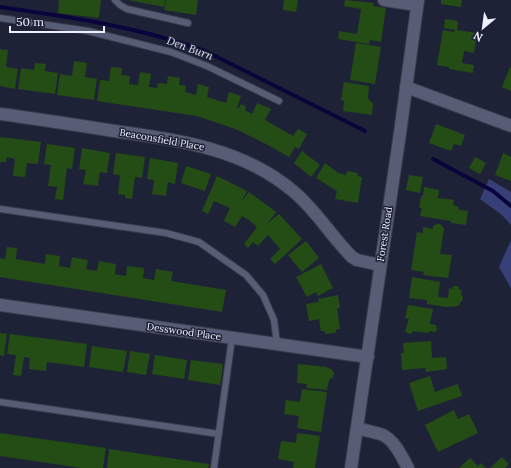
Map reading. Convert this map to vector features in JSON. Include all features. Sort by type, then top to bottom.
[{"type":"street","points":[[384,0],[417,2]]},
{"type":"street","name":"Forest Road","points":[[351,468],[358,428],[417,2]]},
{"type":"street","points":[[406,87],[511,126]]},
{"type":"street","name":"Beaconsfield Place","points":[[0,114],[180,140],[210,148],[238,159],[266,172],[293,191],[310,208],[352,257],[357,260],[380,265]]},
{"type":"street","name":"Desswood Place","points":[[0,305],[368,357]]},
{"type":"street","points":[[358,428],[387,438],[398,450],[408,468]]},
{"type":"lane","points":[[115,0],[127,9],[188,23]]},
{"type":"lane","points":[[0,18],[88,31],[171,52],[207,66],[279,101]]},
{"type":"lane","points":[[0,209],[166,233],[199,242],[246,275],[263,295],[274,320],[276,344]]},
{"type":"lane","points":[[214,468],[232,338]]},
{"type":"lane","points":[[0,402],[219,434]]},
{"type":"shaded area","points":[[489,179],[511,192],[511,225],[502,215],[480,199]]},
{"type":"shaded area","points":[[511,240],[511,288],[499,267]]},
{"type":"building","points":[[59,0],[101,0],[99,18],[58,13]]},
{"type":"building","points":[[128,0],[165,0],[164,7]]},
{"type":"building","points":[[166,0],[198,0],[196,15],[164,10]]},
{"type":"building","points":[[284,0],[298,0],[296,12],[283,10]]},
{"type":"building","points":[[345,0],[374,3],[373,6],[386,8],[381,42],[370,40],[369,44],[338,39],[339,31],[357,34],[361,9],[344,6]]},
{"type":"building","points":[[441,0],[462,0],[461,7],[441,4]]},
{"type":"building","points":[[445,19],[458,21],[457,30],[477,33],[474,53],[464,51],[462,63],[474,65],[473,73],[449,69],[449,67],[437,65],[443,30],[454,32],[455,30],[444,28]]},
{"type":"building","points":[[356,43],[381,47],[375,84],[350,80]]},
{"type":"building","points":[[0,49],[8,50],[6,67],[18,69],[15,89],[0,86]]},
{"type":"building","points":[[74,61],[87,63],[85,77],[97,79],[94,100],[57,95],[60,74],[72,76]]},
{"type":"building","points":[[35,63],[46,64],[45,71],[58,73],[55,94],[18,89],[21,68],[34,70]]},
{"type":"building","points":[[111,67],[122,68],[121,75],[130,76],[129,84],[138,85],[140,72],[151,74],[149,87],[157,88],[158,83],[167,84],[168,76],[180,78],[179,85],[186,86],[185,92],[196,95],[198,84],[209,87],[207,97],[226,103],[229,92],[241,96],[237,108],[239,108],[241,104],[246,106],[245,110],[252,114],[257,103],[271,109],[265,120],[293,136],[298,129],[307,134],[299,149],[295,147],[289,157],[238,130],[197,116],[97,101],[100,80],[109,81]]},
{"type":"building","points":[[510,67],[511,68],[511,91],[502,87]]},
{"type":"building","points":[[344,82],[369,86],[368,98],[373,103],[372,115],[343,111],[344,101],[341,100]]},
{"type":"building","points":[[436,124],[465,135],[461,146],[454,144],[451,151],[429,143]]},
{"type":"building","points":[[0,137],[41,142],[38,164],[27,163],[25,177],[13,176],[15,159],[7,157],[6,162],[0,162]]},
{"type":"building","points":[[47,144],[75,148],[72,169],[67,168],[63,200],[55,199],[57,187],[48,186],[51,165],[44,164]]},
{"type":"building","points":[[82,148],[110,153],[107,173],[100,172],[98,186],[83,184],[86,170],[79,169]]},
{"type":"building","points":[[302,151],[320,165],[311,177],[294,163]]},
{"type":"building","points":[[116,153],[145,157],[142,178],[135,177],[132,199],[125,198],[125,195],[118,194],[120,175],[113,174]]},
{"type":"building","points":[[503,153],[511,157],[511,181],[495,175]]},
{"type":"building","points":[[475,157],[486,163],[480,174],[469,168]]},
{"type":"building","points":[[150,158],[178,163],[175,184],[168,182],[166,196],[152,194],[154,180],[147,179]]},
{"type":"building","points":[[325,163],[338,173],[346,175],[347,171],[358,173],[357,176],[362,177],[358,203],[335,199],[337,191],[316,178]]},
{"type":"building","points":[[186,166],[211,174],[205,191],[181,183]]},
{"type":"building","points":[[409,175],[423,177],[420,193],[406,190]]},
{"type":"building","points":[[217,176],[247,191],[241,202],[249,192],[276,212],[268,223],[279,214],[302,239],[275,264],[270,259],[280,249],[268,235],[258,246],[253,242],[248,248],[244,244],[257,227],[249,220],[242,216],[235,227],[224,221],[230,208],[214,201],[208,214],[202,211]]},
{"type":"building","points":[[424,187],[439,190],[438,198],[454,200],[453,205],[457,206],[460,210],[468,211],[466,225],[420,216],[422,208],[419,208]]},
{"type":"building","points":[[440,224],[444,228],[440,254],[452,255],[448,278],[423,275],[424,272],[411,270],[417,232],[423,233],[423,227],[433,229],[433,226]]},
{"type":"building","points":[[306,241],[319,258],[302,272],[288,255]]},
{"type":"building","points":[[7,247],[17,248],[16,259],[45,264],[46,254],[60,256],[59,266],[70,268],[72,257],[88,260],[86,269],[97,271],[99,261],[116,264],[115,274],[126,276],[127,266],[144,268],[143,278],[154,280],[156,269],[173,272],[171,281],[226,290],[222,312],[0,277],[0,258],[5,259]]},
{"type":"building","points":[[321,264],[333,288],[318,296],[316,292],[307,297],[296,277]]},
{"type":"building","points":[[412,277],[440,282],[438,297],[448,298],[449,288],[452,289],[453,286],[459,287],[459,290],[462,290],[461,295],[463,299],[459,306],[446,307],[427,304],[427,300],[409,298]]},
{"type":"building","points":[[338,295],[340,308],[337,308],[340,329],[337,329],[335,333],[326,334],[324,331],[321,331],[319,319],[309,321],[306,304],[319,302],[318,299]]},
{"type":"building","points":[[408,305],[433,309],[430,324],[436,325],[437,330],[435,332],[429,331],[429,333],[413,331],[411,334],[407,333],[405,331],[409,319],[405,318]]},
{"type":"building","points":[[0,333],[7,334],[4,356],[0,355]]},
{"type":"building","points":[[10,334],[87,344],[84,367],[47,362],[46,371],[29,369],[30,358],[24,357],[21,376],[13,375],[16,355],[7,354]]},
{"type":"building","points":[[431,341],[432,358],[446,357],[447,369],[426,372],[425,368],[402,370],[401,353],[404,353],[403,343]]},
{"type":"building","points":[[92,346],[127,351],[123,372],[89,367]]},
{"type":"building","points":[[130,351],[150,354],[146,375],[127,372]]},
{"type":"building","points":[[155,355],[187,360],[184,379],[152,374]]},
{"type":"building","points":[[191,360],[223,364],[220,385],[188,380]]},
{"type":"building","points":[[298,364],[327,367],[331,369],[334,373],[333,377],[329,380],[327,390],[306,388],[307,384],[297,383]]},
{"type":"building","points":[[430,376],[435,392],[458,384],[462,396],[418,411],[409,383]]},
{"type":"building","points":[[302,389],[327,392],[321,432],[297,428],[299,416],[284,414],[286,400],[300,402]]},
{"type":"building","points":[[454,410],[458,419],[469,414],[478,433],[438,452],[425,425]]},
{"type":"building","points":[[0,433],[106,448],[103,468],[81,468],[0,456]]},
{"type":"building","points":[[297,433],[320,436],[315,468],[293,468],[294,462],[278,459],[281,441],[296,443]]},
{"type":"building","points":[[109,449],[209,464],[208,468],[107,468]]},
{"type":"building","points":[[502,457],[509,464],[505,468],[490,468]]},
{"type":"building","points":[[470,458],[478,466],[481,463],[486,468],[459,468]]},
{"type":"waterway","name":"Den Burn","points":[[0,7],[130,29],[155,35],[205,51],[365,131]]},
{"type":"waterway","name":"Den Burn","points":[[433,159],[493,191],[511,206]]}]
